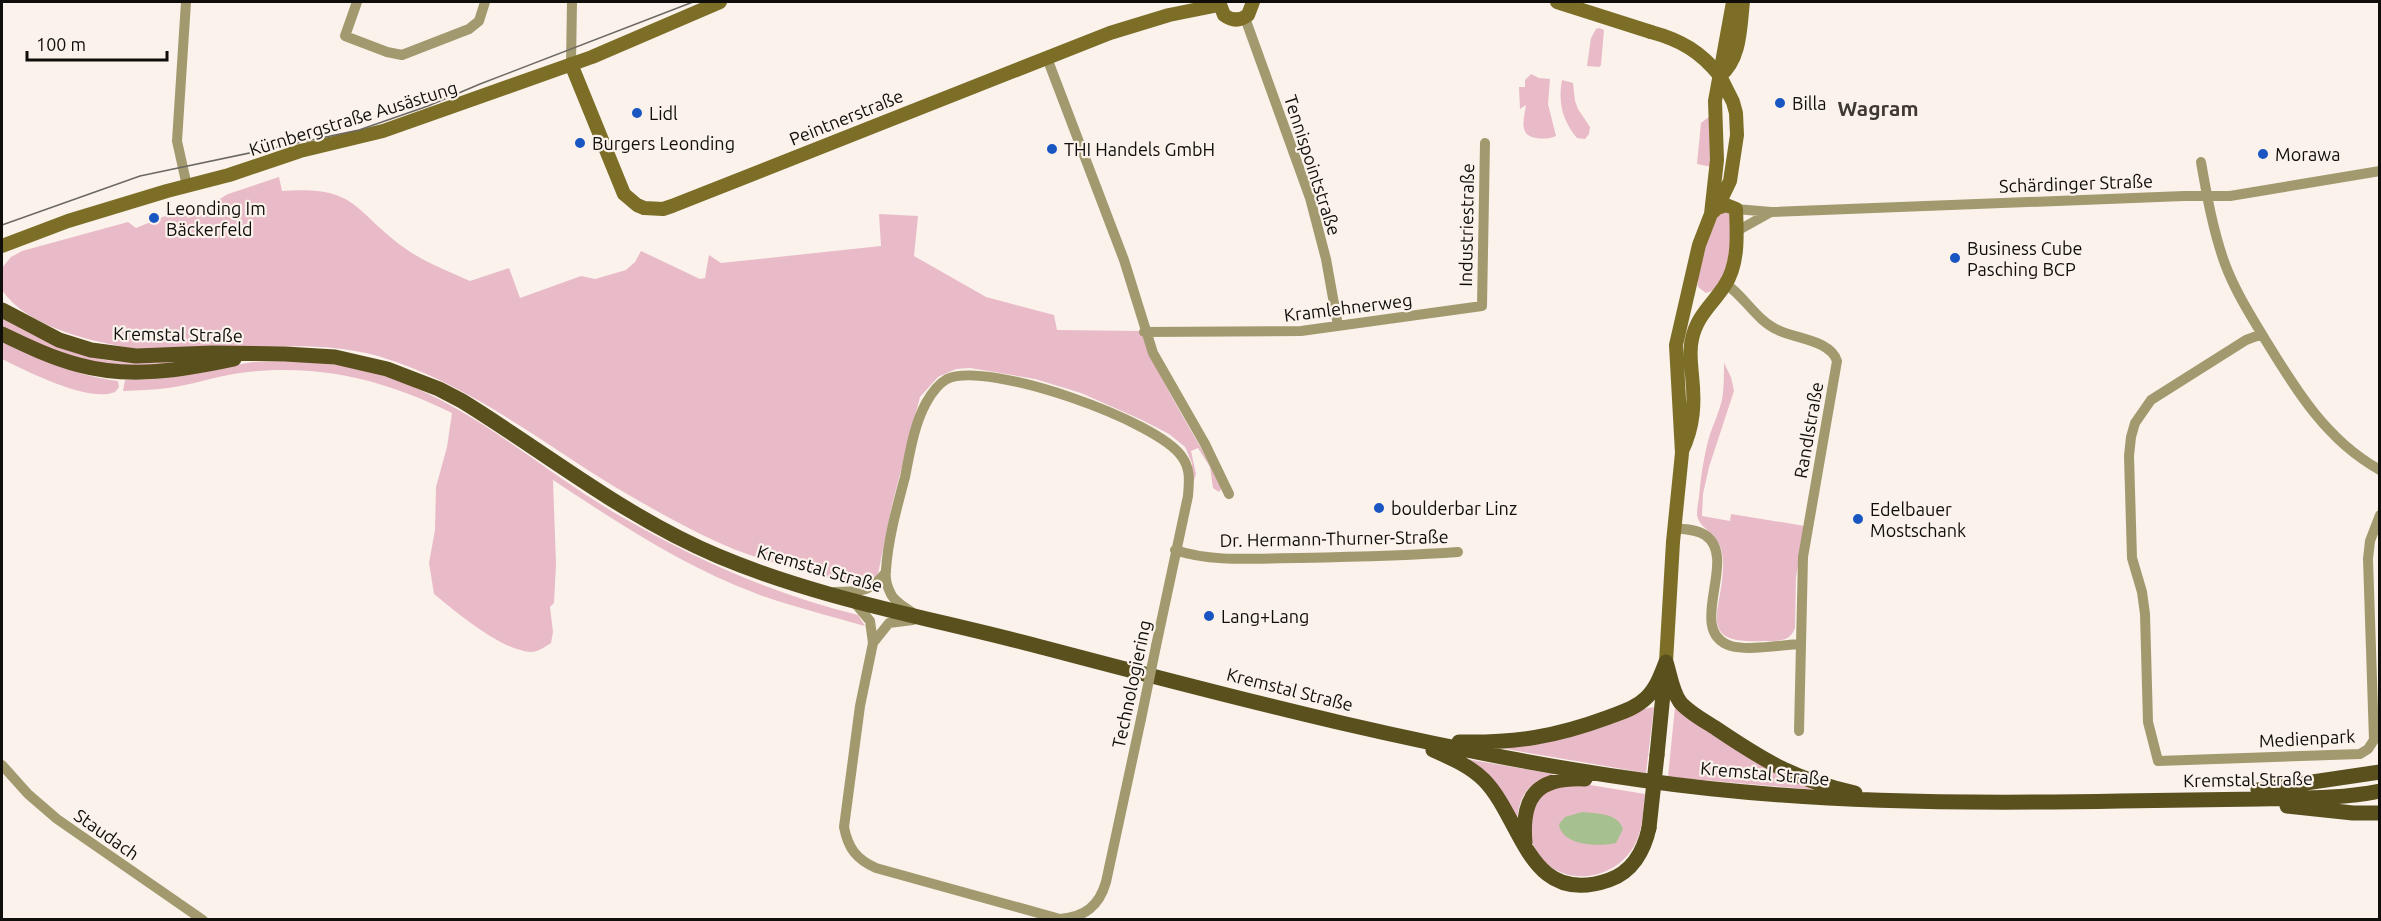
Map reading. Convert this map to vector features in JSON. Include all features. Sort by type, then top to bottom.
[{"type":"main road","points":[[2,299],[23,322]]},
{"type":"main road","name":"Kremstal Straße","points":[[2,310],[67,342],[113,354],[136,356],[212,353],[285,354],[335,357],[387,369],[439,389],[488,417],[582,482],[647,522],[747,568],[826,592],[1162,679],[1415,739],[1543,765],[1643,781],[1791,796],[1896,802],[1990,803],[2332,797],[2379,791]]},
{"type":"main road","name":"Kremstal Straße","points":[[2,334],[59,359],[105,370],[163,372],[189,369],[254,355]]},
{"type":"main road","points":[[1415,739],[1502,742],[1544,737],[1568,731],[1641,703],[1654,689],[1666,662]]},
{"type":"main road","points":[[1415,739],[1460,762],[1484,780],[1501,803],[1537,865],[1552,876],[1574,884],[1599,883],[1612,879],[1631,865],[1644,847],[1649,828],[1666,662]]},
{"type":"main road","points":[[1666,662],[1680,702],[1695,715],[1761,758],[1812,783],[1896,802]]},
{"type":"main road","points":[[2168,800],[2273,789],[2379,772]]},
{"type":"main road","points":[[1525,846],[1523,818],[1525,808],[1535,791],[1544,785],[1571,779],[1643,781]]},
{"type":"main road","points":[[2237,799],[2332,811],[2379,813]]},
{"type":"street","points":[[186,2],[177,141],[187,186]]},
{"type":"street","points":[[357,2],[345,36],[394,54],[412,52],[469,29],[482,16],[485,2]]},
{"type":"street","points":[[571,64],[572,2]]},
{"type":"street","name":"Kürnbergstraße Ausästung","points":[[2,246],[68,221],[230,175],[300,152],[383,131],[635,40],[720,2]]},
{"type":"street","points":[[1219,3],[1220,10],[1228,18],[1239,20],[1245,18],[1251,10],[1252,2]]},
{"type":"street","points":[[1557,2],[1676,39],[1704,57],[1720,76],[1733,102],[1737,123],[1730,181],[1737,231],[1733,267],[1726,284],[1698,320],[1691,341],[1694,418],[1691,434],[1682,453]]},
{"type":"street","points":[[1714,211],[1717,160],[1715,101],[1733,2]]},
{"type":"street","points":[[1720,76],[1728,70],[1734,60],[1743,2]]},
{"type":"street","name":"Peintnerstraße","points":[[571,64],[621,188],[637,205],[652,210],[672,206],[1047,58],[1151,20],[1219,3]]},
{"type":"street","name":"Tennispointstraße","points":[[1245,18],[1310,198],[1326,259],[1338,326]]},
{"type":"street","points":[[1047,58],[1124,260],[1144,332],[1153,353],[1205,444],[1229,494]]},
{"type":"street","name":"Industriestraße","points":[[1482,306],[1485,143]]},
{"type":"street","points":[[2201,162],[2218,245],[2236,289],[2262,334],[2320,421],[2344,445],[2379,470]]},
{"type":"street","name":"Schärdinger Straße","points":[[1735,208],[1771,212],[2230,196],[2379,171]]},
{"type":"street","points":[[1666,662],[1674,528],[1682,453],[1676,345],[1699,245],[1730,181]]},
{"type":"street","points":[[1714,211],[1726,205],[1735,208]]},
{"type":"street","name":"Schärdinger Straße","points":[[1737,231],[1771,212]]},
{"type":"street","points":[[2,257],[25,238]]},
{"type":"street","name":"Randlstraße","points":[[1726,284],[1739,293],[1773,328],[1830,349],[1837,361],[1838,369],[1823,434],[1803,557],[1799,730]]},
{"type":"street","points":[[1689,287],[1699,296],[1714,297]]},
{"type":"street","name":"Kramlehnerweg","points":[[1144,332],[1301,332],[1482,306]]},
{"type":"street","name":"Medienpark","points":[[2262,334],[2246,340],[2163,390],[2151,400],[2135,423],[2131,437],[2129,456],[2132,558],[2142,592],[2145,614],[2148,722],[2158,761],[2360,754],[2368,749],[2374,740],[2368,559],[2370,541],[2379,515]]},
{"type":"street","name":"Technologiering","points":[[849,598],[868,616],[872,627],[873,643],[860,706],[844,827],[848,844],[856,856],[887,871],[1060,919],[1073,918],[1085,913],[1095,905],[1104,888],[1141,719],[1188,496],[1188,467],[1183,457],[1174,447],[1149,431],[1051,390],[1001,379],[965,375],[954,377],[940,384],[927,402],[921,416],[899,499],[886,572]]},
{"type":"street","points":[[1674,528],[1698,531],[1713,541],[1716,548],[1717,567],[1712,623],[1719,639],[1733,646],[1743,647],[1800,644]]},
{"type":"street","name":"Dr. Hermann-Thurner-Straße","points":[[1175,550],[1188,555],[1233,559],[1412,556],[1458,552]]},
{"type":"street","points":[[826,592],[868,590],[886,572]]},
{"type":"street","points":[[886,572],[890,594],[916,615]]},
{"type":"street","points":[[873,643],[889,623],[900,620],[935,620]]},
{"type":"street","name":"Staudach","points":[[2,765],[28,794],[57,819],[203,920]]},
{"type":"shaded area","points":[[1599,28],[1604,30],[1601,65],[1599,67],[1587,66],[1591,38]]},
{"type":"shaded area","points":[[1531,74],[1539,78],[1550,79],[1548,104],[1556,136],[1536,138],[1524,130],[1526,105],[1520,109],[1519,87],[1525,87],[1525,80]]},
{"type":"shaded area","points":[[1562,80],[1573,83],[1578,109],[1590,127],[1585,139],[1577,138],[1565,118],[1561,103]]},
{"type":"shaded area","points":[[1710,116],[1712,167],[1697,164],[1701,123]]},
{"type":"shaded area","points":[[279,177],[282,191],[325,192],[352,203],[403,247],[436,266],[470,281],[509,268],[520,298],[581,276],[595,279],[626,270],[635,262],[641,251],[700,279],[705,278],[709,255],[721,263],[881,246],[879,214],[918,216],[914,256],[986,297],[1054,315],[1057,330],[1141,331],[1159,372],[1222,488],[1219,492],[1213,488],[1210,467],[1198,448],[1191,451],[1196,474],[1192,486],[1192,463],[1185,447],[1169,434],[1142,420],[1081,393],[1035,379],[970,368],[956,369],[938,377],[920,397],[892,505],[878,574],[870,582],[858,585],[766,560],[705,536],[615,487],[471,396],[410,367],[378,356],[346,349],[284,346],[138,349],[103,343],[45,324],[13,303],[2,290],[2,268],[11,257],[22,251],[128,222],[136,228],[180,210],[188,218],[228,194]]},
{"type":"shaded area","points":[[1723,211],[1730,214],[1731,219],[1728,261],[1720,282],[1706,293],[1698,287],[1699,270],[1704,247],[1713,225]]},
{"type":"shaded area","points":[[2,318],[56,345],[79,354],[102,359],[151,362],[211,357],[157,365],[101,364],[57,352],[2,328]]},
{"type":"shaded area","points":[[2,342],[73,371],[118,381],[119,387],[115,392],[104,394],[74,390],[58,384],[2,359]]},
{"type":"shaded area","points":[[293,361],[361,369],[397,380],[431,395],[464,413],[588,496],[649,532],[706,561],[765,586],[826,607],[858,615],[865,626],[760,595],[706,572],[628,528],[553,480],[556,564],[554,603],[550,607],[553,632],[551,643],[533,652],[518,650],[479,629],[434,594],[429,563],[435,530],[436,487],[447,447],[452,413],[375,383],[349,376],[297,370],[240,373],[177,387],[123,391],[125,380],[156,379],[253,362]]},
{"type":"shaded area","points":[[1724,363],[1731,377],[1734,391],[1709,467],[1703,494],[1702,516],[1730,521],[1731,514],[1805,526],[1796,577],[1795,628],[1790,636],[1783,640],[1741,641],[1727,637],[1719,630],[1717,620],[1722,578],[1722,551],[1715,538],[1699,521],[1697,513],[1706,450],[1722,400]]},
{"type":"shaded area","points":[[1654,707],[1646,773],[1494,747],[1648,708]]},
{"type":"shaded area","points":[[1675,707],[1829,791],[1668,777]]},
{"type":"shaded area","points":[[1466,759],[1554,774],[1526,791],[1520,804],[1517,822],[1496,787]]},
{"type":"shaded area","points":[[1562,784],[1590,785],[1645,794],[1642,823],[1637,840],[1628,855],[1615,866],[1600,873],[1584,876],[1569,875],[1554,869],[1541,858],[1531,838],[1533,807],[1540,796]]},
{"type":"shaded area","points":[[1582,812],[1606,815],[1616,819],[1623,829],[1616,843],[1591,845],[1566,837],[1559,824],[1565,817]]},
{"type":"tram line","points":[[2,225],[140,176],[359,130],[428,106],[693,2]]},
{"type":"place","name":"Billa","points":[[1780,103]]},
{"type":"place","name":"Lidl","points":[[637,113]]},
{"type":"place","name":"Burgers Leonding","points":[[580,143]]},
{"type":"place","name":"THI Handels GmbH","points":[[1052,149]]},
{"type":"place","name":"Morawa","points":[[2263,154]]},
{"type":"place","name":"Leonding Im Bäckerfeld","points":[[154,218]]},
{"type":"place","name":"Business Cube Pasching BCP","points":[[1955,258]]},
{"type":"place","name":"boulderbar Linz","points":[[1379,508]]},
{"type":"place","name":"Edelbauer Mostschank","points":[[1858,519]]},
{"type":"place","name":"Lang+Lang","points":[[1209,616]]},
{"type":"district","name":"Wagram","points":[[1878,108]]}]
